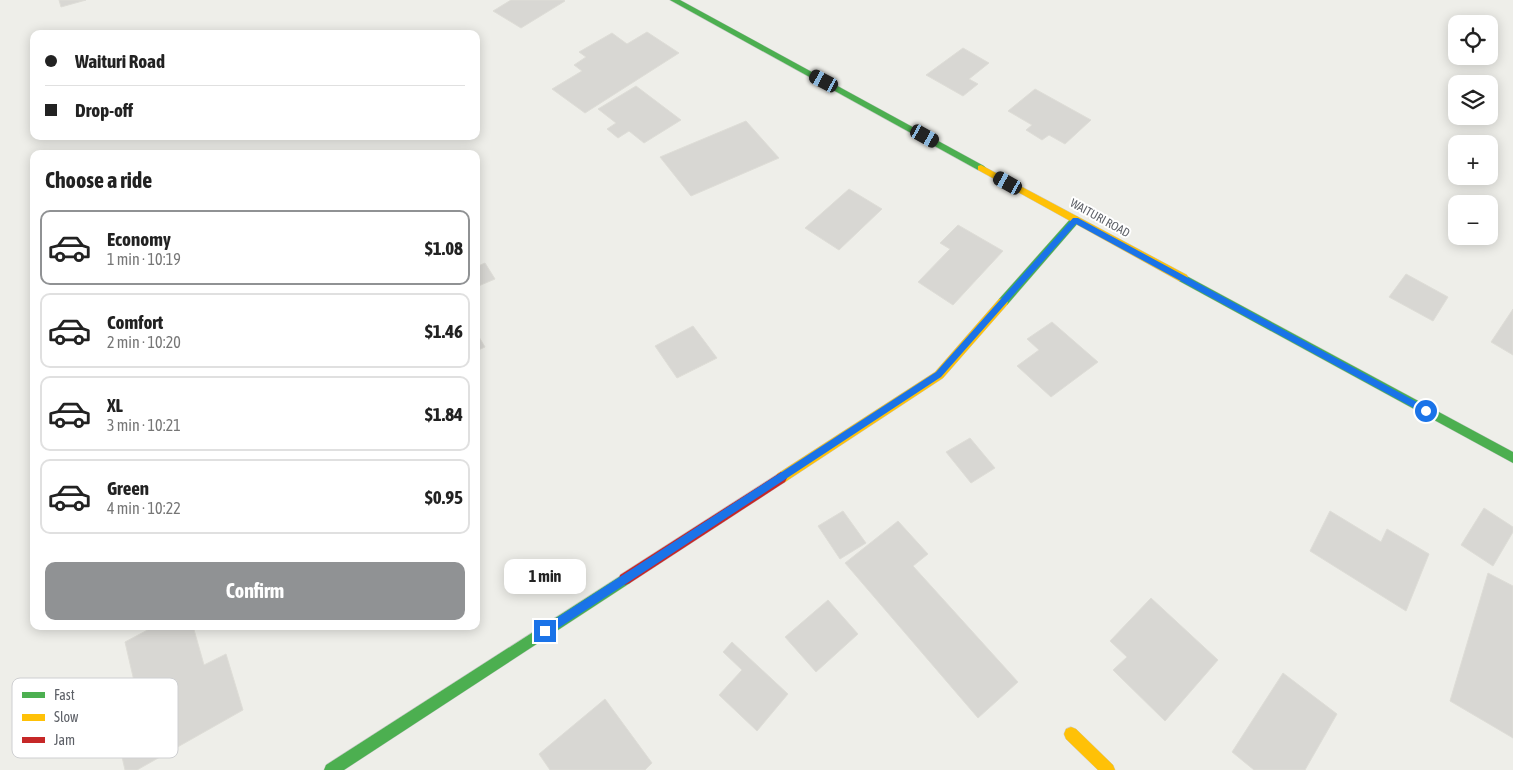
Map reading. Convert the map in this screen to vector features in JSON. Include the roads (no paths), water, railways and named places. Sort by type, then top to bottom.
[{"type":"main road","name":"WAITURI ROAD","points":[[674,0],[1513,458]]},
{"type":"main road","points":[[331,770],[938,375],[1075,220]]},
{"type":"main road","points":[[1071,734],[1108,770]]}]
